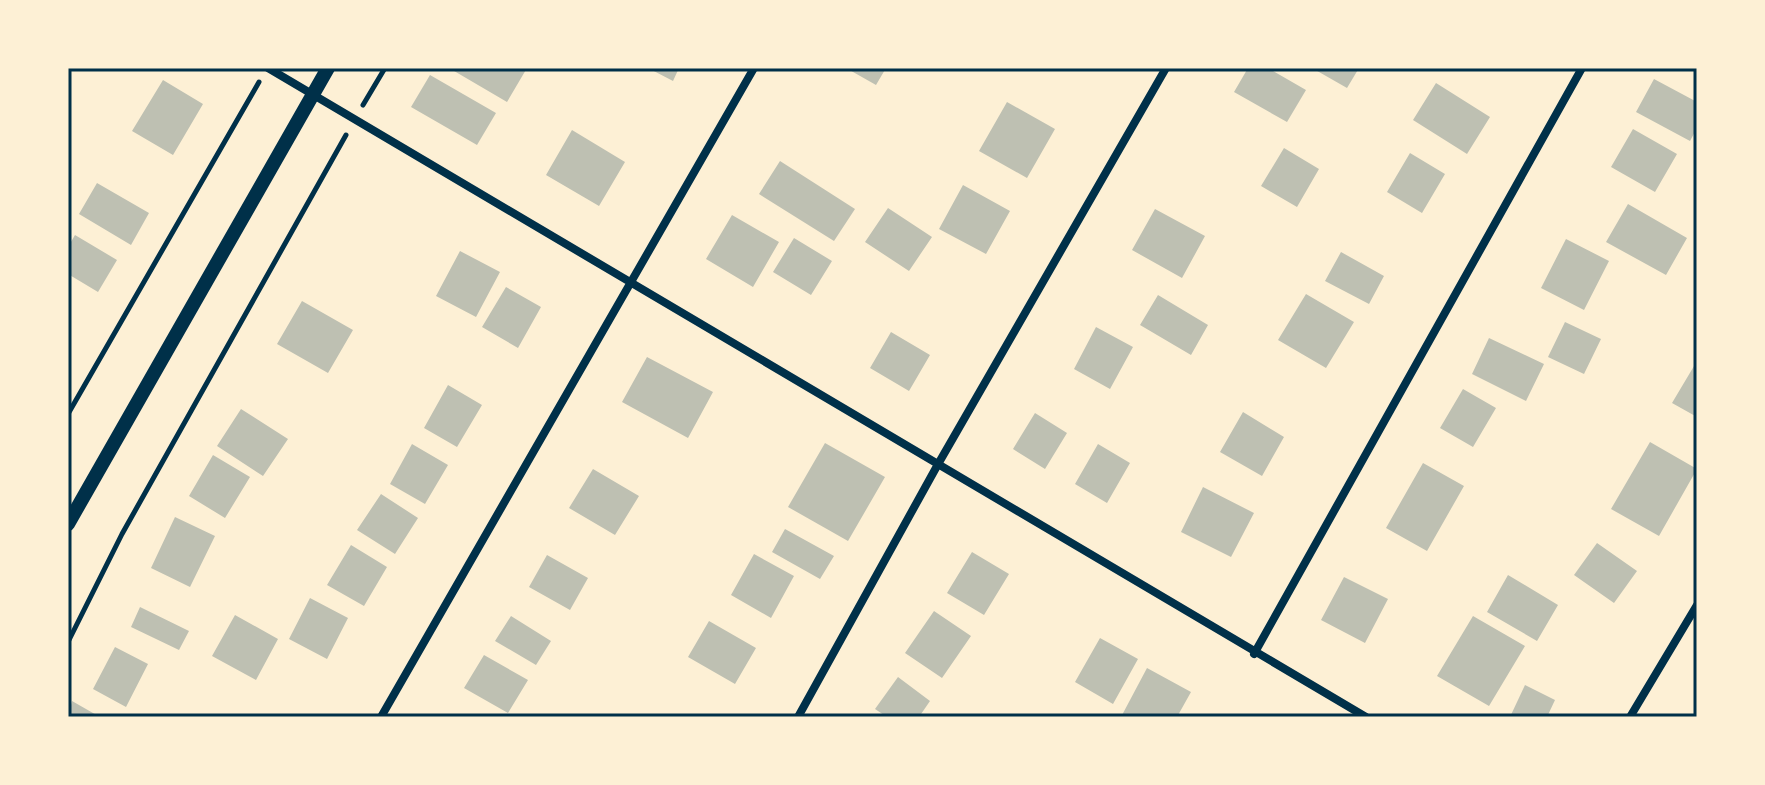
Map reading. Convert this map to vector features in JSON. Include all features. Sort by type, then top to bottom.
[{"type":"street","points":[[268,68],[631,280],[1254,654],[1366,717]]},
{"type":"street","points":[[68,524],[328,68]]},
{"type":"street","points":[[381,717],[754,68]]},
{"type":"street","points":[[798,717],[937,466],[1166,68]]},
{"type":"street","points":[[1254,654],[1582,68]]},
{"type":"street","points":[[1630,717],[1697,605]]},
{"type":"path","points":[[68,414],[268,68]]},
{"type":"path","points":[[68,642],[122,534],[385,68]]},
{"type":"building","points":[[449,68],[527,68],[507,102]]},
{"type":"building","points":[[648,68],[679,68],[673,81]]},
{"type":"building","points":[[846,68],[886,68],[876,85]]},
{"type":"building","points":[[1248,68],[1268,68],[1306,90],[1287,122],[1234,92]]},
{"type":"building","points":[[1312,68],[1359,68],[1347,88]]},
{"type":"building","points":[[430,75],[496,113],[477,145],[411,107]]},
{"type":"building","points":[[1654,79],[1697,102],[1697,128],[1690,141],[1636,112]]},
{"type":"building","points":[[163,80],[203,104],[173,155],[132,131]]},
{"type":"building","points":[[1436,83],[1490,117],[1467,154],[1413,120]]},
{"type":"building","points":[[1007,102],[1055,129],[1027,178],[979,151]]},
{"type":"building","points":[[1633,129],[1677,154],[1655,192],[1611,167]]},
{"type":"building","points":[[572,130],[625,162],[599,206],[546,175]]},
{"type":"building","points":[[1284,148],[1319,169],[1297,207],[1261,186]]},
{"type":"building","points":[[1410,153],[1445,174],[1422,213],[1387,192]]},
{"type":"building","points":[[780,161],[855,209],[834,241],[759,194]]},
{"type":"building","points":[[97,183],[149,213],[131,245],[79,214]]},
{"type":"building","points":[[963,185],[1010,211],[986,254],[939,229]]},
{"type":"building","points":[[1628,204],[1687,238],[1666,275],[1606,242]]},
{"type":"building","points":[[888,208],[932,237],[909,271],[865,242]]},
{"type":"building","points":[[1155,209],[1205,236],[1182,278],[1132,250]]},
{"type":"building","points":[[732,215],[779,242],[753,287],[706,259]]},
{"type":"building","points":[[75,235],[117,260],[98,292],[68,274],[68,247]]},
{"type":"building","points":[[794,238],[832,261],[811,295],[773,272]]},
{"type":"building","points":[[1566,239],[1609,261],[1584,310],[1541,288]]},
{"type":"building","points":[[460,251],[500,272],[476,317],[436,296]]},
{"type":"building","points":[[1341,252],[1384,276],[1369,304],[1325,281]]},
{"type":"building","points":[[506,287],[541,307],[518,348],[482,327]]},
{"type":"building","points":[[1306,294],[1354,322],[1326,368],[1278,340]]},
{"type":"building","points":[[1158,295],[1208,325],[1191,355],[1140,325]]},
{"type":"building","points":[[302,301],[353,330],[328,373],[277,344]]},
{"type":"building","points":[[1565,322],[1601,339],[1584,374],[1548,357]]},
{"type":"building","points":[[1096,327],[1133,347],[1110,389],[1074,369]]},
{"type":"building","points":[[891,332],[930,355],[909,391],[870,368]]},
{"type":"building","points":[[1489,338],[1544,364],[1526,401],[1472,374]]},
{"type":"building","points":[[647,357],[713,392],[688,438],[622,402]]},
{"type":"building","points":[[1697,361],[1697,417],[1672,403]]},
{"type":"building","points":[[448,385],[482,405],[457,447],[424,428]]},
{"type":"building","points":[[1463,389],[1496,408],[1473,447],[1440,428]]},
{"type":"building","points":[[241,409],[288,439],[263,476],[217,446]]},
{"type":"building","points":[[1243,412],[1284,437],[1262,476],[1220,452]]},
{"type":"building","points":[[1035,413],[1067,433],[1045,469],[1013,449]]},
{"type":"building","points":[[1650,442],[1697,469],[1659,536],[1611,509]]},
{"type":"building","points":[[825,443],[885,477],[848,541],[788,507]]},
{"type":"building","points":[[412,444],[448,465],[425,504],[390,484]]},
{"type":"building","points":[[1098,444],[1130,463],[1107,503],[1075,484]]},
{"type":"building","points":[[213,455],[250,477],[225,518],[189,496]]},
{"type":"building","points":[[1423,463],[1464,486],[1427,551],[1386,528]]},
{"type":"building","points":[[593,469],[639,496],[615,535],[569,508]]},
{"type":"building","points":[[1203,487],[1254,513],[1231,557],[1181,532]]},
{"type":"building","points":[[381,494],[418,518],[395,554],[357,530]]},
{"type":"building","points":[[175,517],[215,536],[190,587],[151,568]]},
{"type":"building","points":[[785,529],[834,556],[820,579],[772,552]]},
{"type":"building","points":[[1597,543],[1637,571],[1614,603],[1574,575]]},
{"type":"building","points":[[351,545],[387,567],[364,606],[327,585]]},
{"type":"building","points":[[972,552],[1009,574],[984,615],[947,593]]},
{"type":"building","points":[[754,554],[794,576],[771,618],[731,595]]},
{"type":"building","points":[[547,555],[588,578],[570,610],[529,587]]},
{"type":"building","points":[[1508,575],[1558,605],[1537,641],[1487,612]]},
{"type":"building","points":[[1344,577],[1388,599],[1365,643],[1321,620]]},
{"type":"building","points":[[310,598],[348,618],[327,659],[289,639]]},
{"type":"building","points":[[140,607],[189,631],[179,650],[131,627]]},
{"type":"building","points":[[934,611],[971,636],[942,678],[905,653]]},
{"type":"building","points":[[235,615],[278,639],[256,680],[212,656]]},
{"type":"building","points":[[511,616],[551,641],[536,665],[495,641]]},
{"type":"building","points":[[1473,616],[1525,646],[1489,706],[1437,676]]},
{"type":"building","points":[[709,621],[756,648],[735,684],[688,657]]},
{"type":"building","points":[[1100,638],[1138,659],[1113,704],[1075,682]]},
{"type":"building","points":[[115,647],[148,664],[126,707],[93,689]]},
{"type":"building","points":[[484,655],[528,680],[508,713],[464,688]]},
{"type":"building","points":[[1147,668],[1191,692],[1177,717],[1121,717]]},
{"type":"building","points":[[898,677],[930,701],[919,717],[887,717],[875,709]]},
{"type":"building","points":[[1525,685],[1555,700],[1547,717],[1510,717]]},
{"type":"building","points":[[72,701],[100,717],[68,717]]}]
